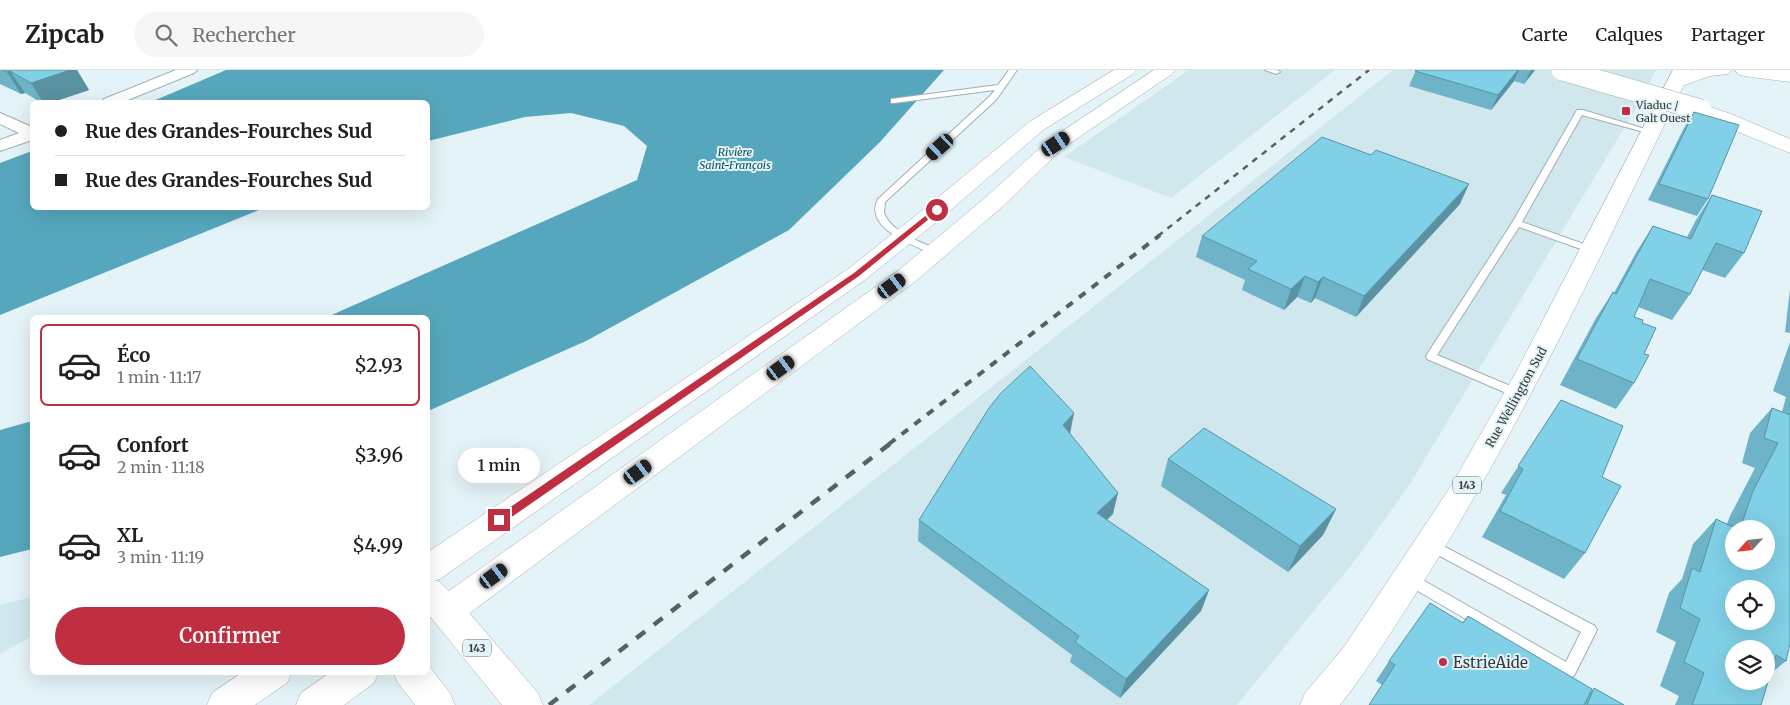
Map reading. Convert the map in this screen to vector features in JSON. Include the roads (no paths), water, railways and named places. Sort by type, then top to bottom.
[{"type":"main road","points":[[430,568],[856,274],[1036,126],[1127,70]]},
{"type":"main road","points":[[434,609],[908,275],[1056,144],[1166,70]]},
{"type":"main road","points":[[1562,70],[1701,110],[1790,147]]},
{"type":"main road","points":[[1679,76],[1722,70]]},
{"type":"main road","points":[[1744,70],[1790,76]]},
{"type":"main road","points":[[1770,70],[1790,76]]},
{"type":"main road","name":"Rue Wellington Sud","points":[[1318,705],[1356,658],[1462,494],[1518,394],[1679,76]]},
{"type":"main road","points":[[1724,118],[1790,127]]},
{"type":"main road","name":"143","points":[[434,609],[525,705]]},
{"type":"main road","points":[[225,705],[270,675]]},
{"type":"main road","points":[[314,705],[357,675]]},
{"type":"main road","points":[[413,675],[437,705]]},
{"type":"street","points":[[115,100],[189,70]]},
{"type":"street","points":[[0,118],[30,133]]},
{"type":"street","points":[[0,146],[30,135]]},
{"type":"lane","points":[[936,252],[903,237],[881,219],[878,210],[881,201],[993,98],[1013,70]]},
{"type":"lane","points":[[894,101],[1002,87]]},
{"type":"lane","points":[[1518,394],[1431,356],[1517,223],[1580,112],[1651,132]]},
{"type":"lane","points":[[1517,223],[1592,250]]},
{"type":"lane","points":[[1408,578],[1569,672],[1590,630],[1430,544]]},
{"type":"water","name":"Rivière Saint-François","points":[[226,70],[944,70],[880,142],[789,230],[586,341],[430,410],[430,315],[332,315],[637,180],[647,146],[624,126],[571,113],[525,117],[430,141],[430,100],[156,100]]},
{"type":"water","points":[[30,152],[30,210],[259,210],[0,315],[0,163]]},
{"type":"water","points":[[30,422],[30,550],[0,557],[0,430]]},
{"type":"railway","points":[[1158,236],[1369,70]]},
{"type":"railway","points":[[889,444],[1160,235]]},
{"type":"railway","points":[[549,705],[891,443]]},
{"type":"place","name":"Viaduc / Galt Ouest","points":[[1626,111]]},
{"type":"place","name":"EstrieAide","points":[[1443,662]]}]
